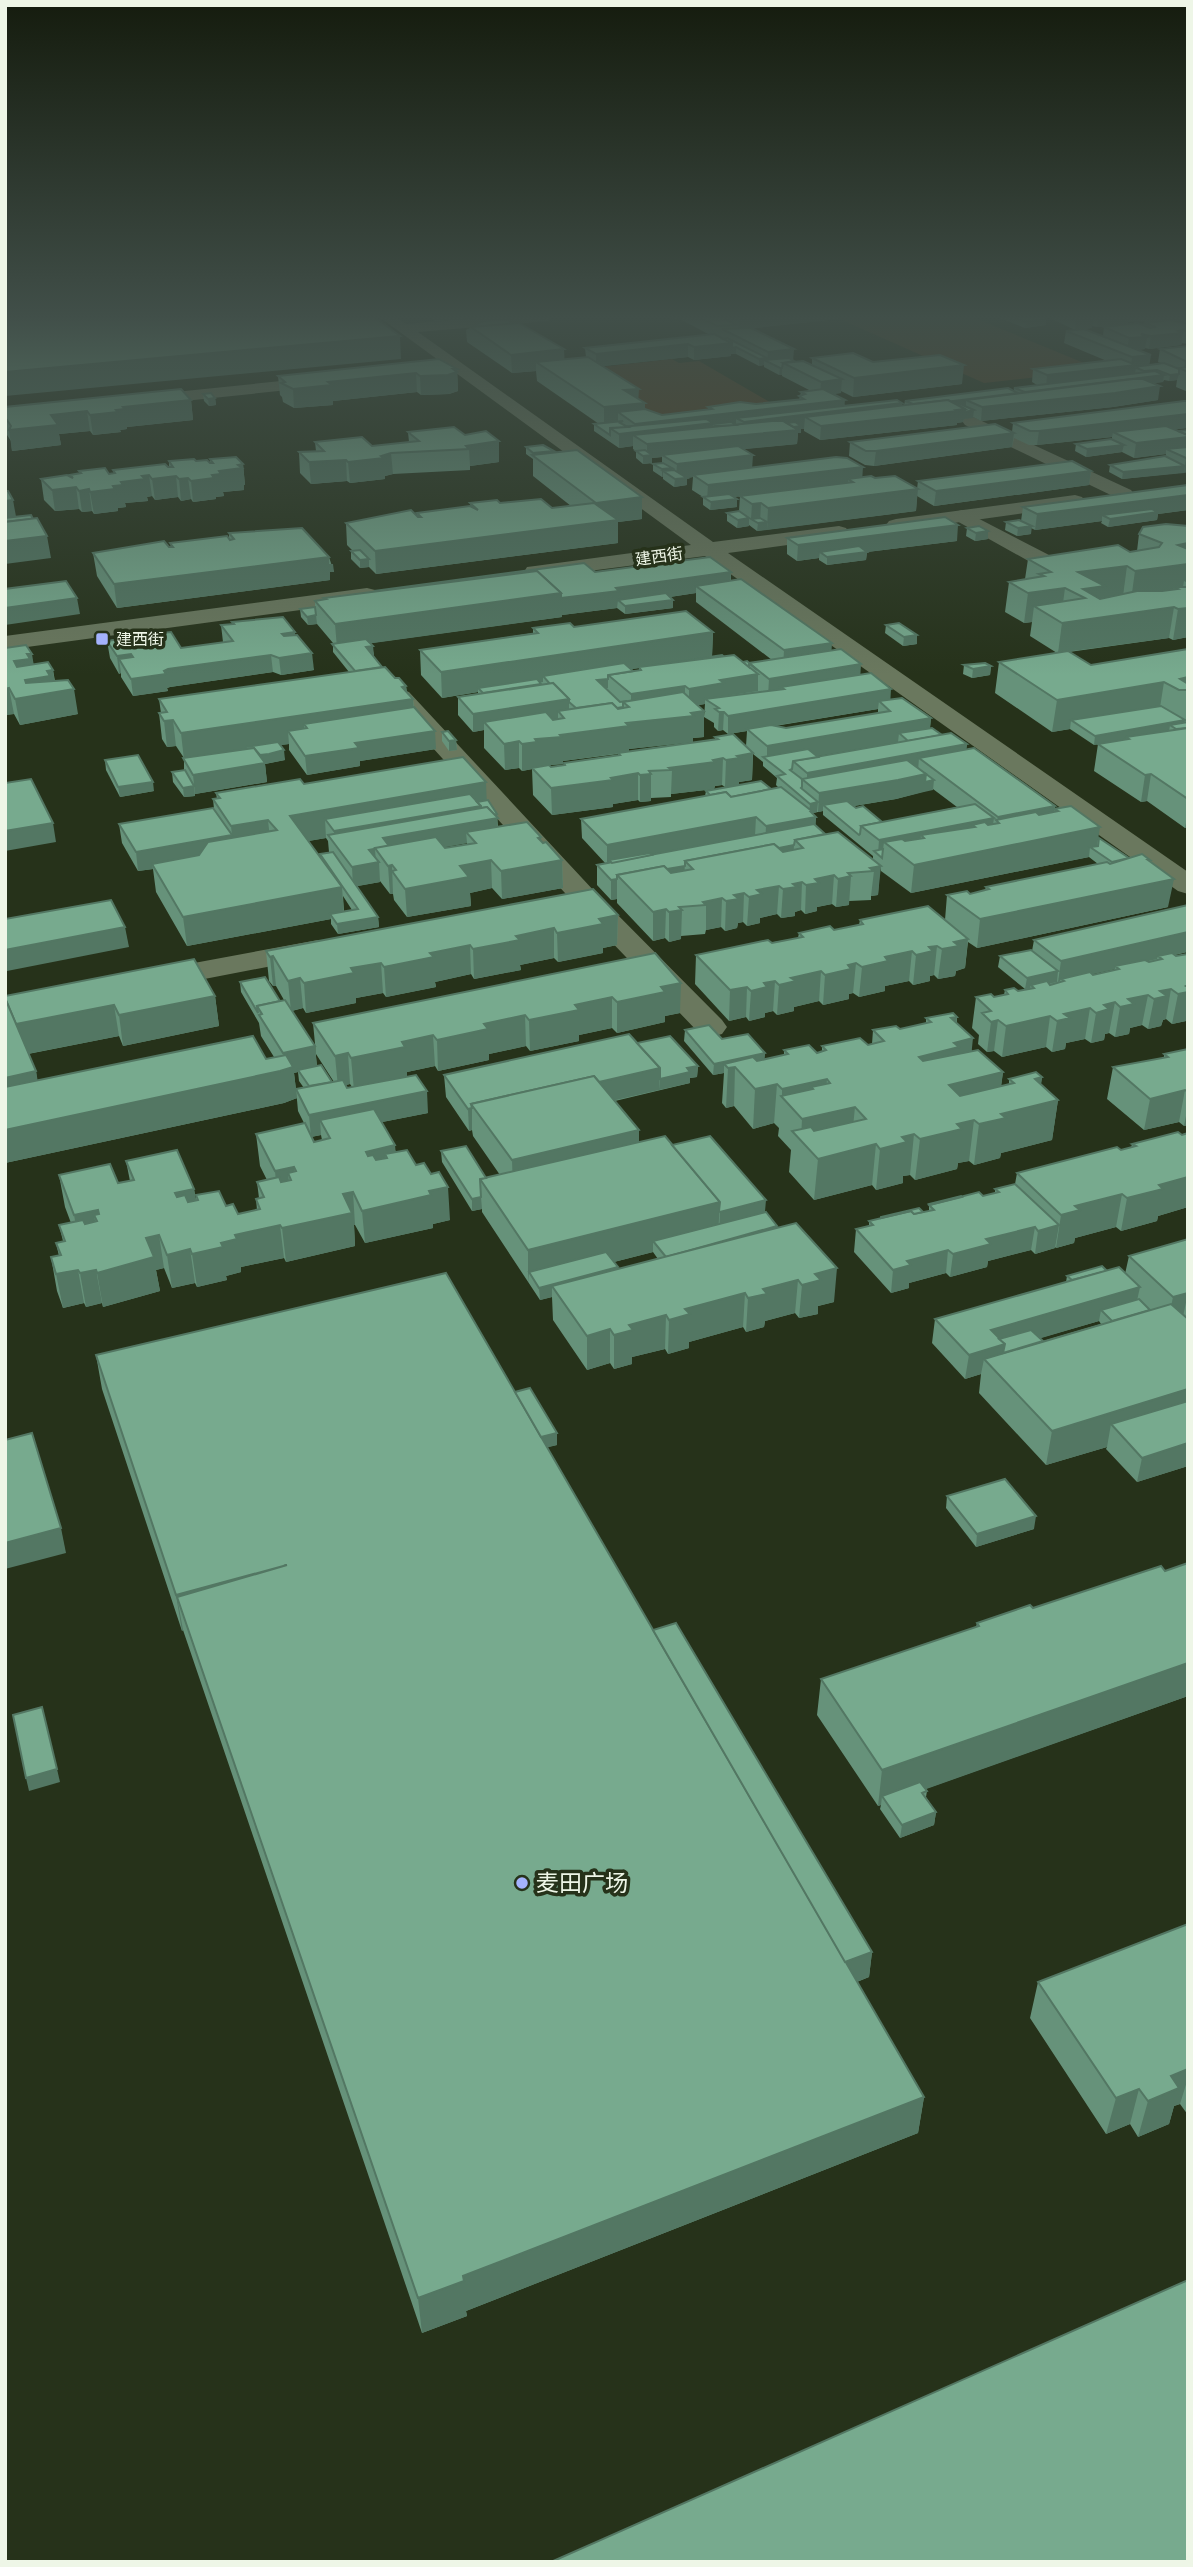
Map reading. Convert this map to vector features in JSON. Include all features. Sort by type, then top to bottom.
[{"type":"street","points":[[551,436],[1188,885]]},
{"type":"street","points":[[1002,436],[1124,494]]},
{"type":"street","name":"建西街","points":[[517,575],[1150,491]]},
{"type":"street","points":[[962,516],[1074,577]]},
{"type":"street","points":[[5,643],[394,591]]},
{"type":"street","points":[[312,602],[331,622]]},
{"type":"street","points":[[378,673],[572,900],[710,1027]]},
{"type":"street","points":[[194,972],[342,944]]},
{"type":"building","points":[[413,436],[492,436],[499,441],[466,446],[469,449],[391,453],[381,456],[384,458],[348,462],[309,462],[299,452],[324,451],[315,442],[362,437],[372,446],[419,441]]},
{"type":"building","points":[[634,436],[736,436],[647,444]]},
{"type":"building","points":[[900,436],[993,436],[876,451],[866,451],[850,442]]},
{"type":"building","points":[[1121,436],[1188,436],[1188,437],[1136,443]]},
{"type":"building","points":[[1111,439],[1124,445],[1087,449],[1076,444]]},
{"type":"building","points":[[543,445],[554,451],[533,453],[526,447]]},
{"type":"building","points":[[738,446],[753,455],[677,464],[662,455]]},
{"type":"building","points":[[1188,447],[1188,458],[1166,449]]},
{"type":"building","points":[[577,450],[642,497],[596,503],[532,455]]},
{"type":"building","points":[[645,450],[652,455],[643,456],[636,451]]},
{"type":"building","points":[[1165,456],[1185,466],[1123,472],[1110,465]]},
{"type":"building","points":[[236,457],[243,464],[238,465],[242,468],[219,471],[221,474],[212,475],[214,478],[191,481],[176,476],[152,479],[149,475],[142,476],[145,479],[121,482],[123,485],[113,486],[115,489],[90,492],[89,489],[79,491],[76,487],[52,490],[41,479],[67,475],[73,478],[70,475],[81,473],[79,471],[105,468],[109,474],[115,473],[113,470],[165,464],[173,467],[169,461],[194,459],[213,463],[210,459]]},
{"type":"building","points":[[836,457],[847,458],[863,467],[708,485],[693,475]]},
{"type":"building","points":[[1072,461],[1091,471],[936,491],[918,481]]},
{"type":"building","points":[[663,463],[672,468],[662,469],[653,464]]},
{"type":"building","points":[[674,470],[687,478],[675,479],[663,471]]},
{"type":"building","points":[[895,476],[918,489],[768,508],[761,503],[752,504],[740,496],[853,482],[848,479]]},
{"type":"building","points":[[1188,485],[1188,495],[1037,514],[1023,507]]},
{"type":"building","points":[[5,491],[8,491],[13,500],[5,501]]},
{"type":"building","points":[[729,494],[737,499],[711,502],[703,497]]},
{"type":"building","points":[[541,499],[552,508],[594,503],[618,520],[375,551],[346,523],[411,510],[421,517],[417,513],[470,506],[478,510],[470,503]]},
{"type":"building","points":[[1152,509],[1158,512],[1110,519],[1102,515]]},
{"type":"building","points":[[739,511],[749,518],[738,520],[727,513]]},
{"type":"building","points":[[31,515],[33,519],[5,522],[5,518]]},
{"type":"building","points":[[945,517],[958,525],[798,545],[787,538]]},
{"type":"building","points":[[37,518],[47,536],[5,541],[5,522]]},
{"type":"building","points":[[760,518],[767,522],[758,523],[751,519]]},
{"type":"building","points":[[1019,520],[1032,526],[1018,528],[1006,522]]},
{"type":"building","points":[[1166,524],[1188,526],[1188,543],[1178,545],[1188,549],[1188,564],[1135,571],[1127,566],[1078,572],[1105,586],[1083,589],[1100,599],[1137,591],[1188,587],[1188,608],[1174,607],[1062,623],[1034,606],[1085,598],[1065,588],[1028,593],[1009,582],[1044,576],[1039,574],[1051,572],[1028,559],[1118,545],[1130,552],[1159,547],[1162,543],[1139,534],[1143,527]]},
{"type":"building","points":[[979,526],[988,531],[976,533],[967,528]]},
{"type":"building","points":[[302,528],[329,557],[114,584],[93,553],[164,541],[169,547],[173,547],[170,543],[227,536],[230,540],[234,539],[229,533]]},
{"type":"building","points":[[859,546],[867,552],[827,557],[820,552]]},
{"type":"building","points":[[360,550],[369,559],[360,560],[351,551]]},
{"type":"building","points":[[710,557],[731,572],[561,598],[561,593],[537,571],[374,591],[584,563],[595,572]]},
{"type":"building","points":[[537,571],[561,593],[335,624],[315,601],[326,599],[324,598]]},
{"type":"building","points":[[741,579],[832,643],[784,650],[696,586]]},
{"type":"building","points":[[66,581],[77,598],[5,608],[5,589]]},
{"type":"building","points":[[666,593],[673,600],[625,606],[618,600]]},
{"type":"building","points":[[315,607],[316,615],[307,617],[300,609]]},
{"type":"building","points":[[686,611],[713,632],[441,672],[420,650],[538,633],[533,628],[570,623],[574,627]]},
{"type":"building","points":[[283,617],[295,632],[282,634],[297,635],[312,653],[279,658],[271,655],[168,669],[164,671],[166,674],[131,679],[119,659],[133,657],[131,654],[117,656],[107,641],[120,639],[119,637],[171,632],[181,648],[233,641],[221,625]]},
{"type":"building","points":[[899,623],[917,635],[904,637],[886,625]]},
{"type":"building","points":[[366,639],[373,646],[366,647],[382,667],[355,671],[332,644]]},
{"type":"building","points":[[26,645],[32,654],[27,654],[30,659],[14,661],[17,667],[48,662],[53,670],[47,671],[50,676],[25,680],[26,683],[68,680],[74,689],[15,699],[9,688],[5,689],[5,648]]},
{"type":"building","points":[[841,649],[861,664],[769,679],[749,663]]},
{"type":"building","points":[[1188,649],[1188,677],[1180,679],[1188,684],[1188,690],[1179,690],[1164,682],[1057,700],[999,662],[1068,651],[1091,665]]},
{"type":"building","points":[[722,655],[724,657],[651,666]]},
{"type":"building","points":[[734,655],[758,674],[720,680],[724,683],[689,689],[685,686],[631,694],[608,675],[641,670],[639,667]]},
{"type":"building","points":[[624,663],[633,671],[608,675],[608,679],[597,680],[620,702],[627,701],[623,702],[623,707],[617,708],[612,703],[576,708],[543,676]]},
{"type":"building","points":[[985,663],[991,666],[973,669],[964,665]]},
{"type":"building","points":[[385,667],[406,686],[402,687],[413,699],[181,733],[173,720],[164,721],[159,713],[167,712],[159,699]]},
{"type":"building","points":[[871,673],[891,689],[728,716],[719,712],[715,709],[719,708],[705,699],[784,689],[781,687]]},
{"type":"building","points":[[537,679],[541,684],[483,693],[478,688]]},
{"type":"building","points":[[553,683],[569,699],[473,714],[458,697]]},
{"type":"building","points":[[683,692],[704,711],[691,713],[694,716],[626,723],[629,726],[535,739],[537,742],[522,744],[519,741],[504,744],[484,722],[546,712],[553,720],[564,718],[558,711],[612,703],[618,709],[629,707],[623,702]]},
{"type":"building","points":[[902,698],[931,718],[767,746],[747,729],[771,725],[786,728],[890,711],[879,701]]},
{"type":"building","points":[[1161,706],[1185,720],[1095,736],[1071,720]]},
{"type":"building","points":[[414,707],[435,731],[355,743],[359,748],[305,756],[288,731],[307,728],[304,724]]},
{"type":"building","points":[[1188,722],[1188,728],[1176,729],[1170,725]]},
{"type":"building","points":[[932,728],[942,735],[908,741],[899,733]]},
{"type":"building","points":[[1188,728],[1188,799],[1098,744],[1129,739],[1126,737]]},
{"type":"building","points":[[448,731],[456,740],[449,741],[442,732]]},
{"type":"building","points":[[951,733],[967,744],[807,773],[793,761]]},
{"type":"building","points":[[733,734],[753,753],[737,756],[740,758],[723,758],[713,760],[715,762],[669,768],[672,770],[649,771],[651,774],[638,773],[611,778],[613,780],[551,788],[532,768],[565,765],[564,763],[718,739],[715,737]]},
{"type":"building","points":[[278,742],[284,750],[269,754],[260,755],[254,748],[246,747]]},
{"type":"building","points":[[254,748],[265,763],[193,775],[183,758]]},
{"type":"building","points":[[974,748],[1055,806],[998,817],[919,758]]},
{"type":"building","points":[[808,749],[818,757],[793,761],[790,770],[802,779],[801,788],[818,802],[810,804],[777,776],[785,774],[763,757]]},
{"type":"building","points":[[138,755],[153,782],[118,787],[105,760]]},
{"type":"building","points":[[463,757],[486,782],[290,816],[342,887],[183,917],[152,864],[199,855],[208,842],[277,830],[268,820],[231,826],[213,799],[220,798],[216,793],[300,779],[304,784]]},
{"type":"building","points":[[907,760],[926,774],[819,793],[802,779]]},
{"type":"building","points":[[185,770],[194,786],[183,788],[172,772]]},
{"type":"building","points":[[926,774],[934,780],[925,782]]},
{"type":"building","points":[[31,779],[53,823],[5,831],[5,783]]},
{"type":"building","points":[[761,781],[771,789],[731,797],[726,792],[710,795],[706,791]]},
{"type":"building","points":[[781,787],[816,817],[766,826],[756,817],[607,845],[581,819],[726,792],[731,797]]},
{"type":"building","points":[[470,794],[481,806],[334,831],[325,819]]},
{"type":"building","points":[[488,800],[497,814],[494,815],[487,807],[481,808],[477,802]]},
{"type":"building","points":[[847,801],[856,808],[863,806],[882,822],[861,826],[859,835],[823,805]]},
{"type":"building","points":[[975,804],[994,818],[879,840],[861,826]]},
{"type":"building","points":[[1071,806],[1100,827],[914,865],[884,842],[924,838],[921,835],[975,827],[972,825],[985,822],[988,825],[999,823],[996,820],[1036,812],[1039,815]]},
{"type":"building","points":[[487,807],[498,818],[383,838],[389,846],[369,850],[379,862],[352,867],[328,835]]},
{"type":"building","points":[[213,808],[232,835],[136,852],[119,824]]},
{"type":"building","points":[[527,822],[541,837],[538,838],[543,843],[546,842],[562,860],[501,871],[491,860],[460,866],[469,877],[405,889],[392,871],[396,870],[392,865],[388,866],[375,848],[436,837],[445,848],[476,843],[466,832]]},
{"type":"building","points":[[814,824],[825,834],[795,840],[794,845],[779,848],[774,844],[685,861],[685,866],[667,869],[664,866],[617,875],[617,879],[611,880],[597,865]]},
{"type":"building","points":[[838,832],[881,866],[870,868],[874,871],[848,873],[851,876],[838,879],[834,875],[815,879],[819,883],[806,885],[802,882],[793,884],[797,887],[783,889],[779,886],[757,890],[762,894],[749,897],[744,893],[734,895],[739,899],[726,901],[722,898],[703,902],[706,905],[679,907],[682,910],[669,912],[666,909],[653,912],[617,875],[664,866],[671,873],[693,869],[685,861],[774,844],[783,852],[803,848],[795,840]]},
{"type":"building","points":[[1099,838],[1129,858],[1112,862],[1090,847],[1098,846]]},
{"type":"building","points":[[883,849],[882,858],[874,851]]},
{"type":"building","points":[[333,852],[378,917],[337,924],[330,914],[358,909],[320,854]]},
{"type":"building","points":[[650,853],[652,855],[612,863],[609,860]]},
{"type":"building","points":[[1142,854],[1174,879],[980,919],[947,895],[967,891],[970,894],[989,889],[986,887],[1107,862],[1110,864]]},
{"type":"building","points":[[593,889],[618,915],[599,919],[603,924],[557,933],[554,928],[516,936],[520,940],[473,949],[470,945],[430,953],[434,957],[384,967],[381,963],[351,968],[354,973],[304,983],[300,978],[288,981],[273,956],[270,957],[266,951]]},
{"type":"building","points":[[111,900],[125,927],[5,950],[5,919]]},
{"type":"building","points":[[1188,905],[1188,932],[1061,961],[1034,940]]},
{"type":"building","points":[[928,906],[968,939],[954,942],[959,946],[942,949],[937,946],[929,947],[933,951],[916,955],[912,951],[885,957],[888,961],[862,967],[856,963],[848,965],[851,969],[825,975],[821,971],[791,978],[796,981],[779,985],[775,981],[764,983],[767,987],[751,991],[747,987],[730,990],[696,955],[768,940],[772,943],[803,937],[799,933],[830,926],[834,930],[863,924],[860,920]]},
{"type":"building","points":[[1031,950],[1058,971],[1027,978],[1000,956]]},
{"type":"building","points":[[655,953],[681,983],[661,987],[665,992],[617,1002],[612,997],[575,1005],[579,1010],[529,1020],[525,1015],[484,1024],[488,1029],[437,1040],[433,1035],[402,1042],[405,1047],[351,1058],[348,1053],[335,1056],[313,1023]]},
{"type":"building","points":[[1172,953],[1176,956],[1188,954],[1188,992],[1178,994],[1171,989],[1160,991],[1167,996],[1154,999],[1148,995],[1128,999],[1134,1004],[1120,1007],[1115,1002],[1104,1005],[1109,1009],[1096,1013],[1090,1008],[1064,1014],[1070,1018],[1057,1021],[1050,1016],[1006,1026],[998,1020],[991,1022],[982,1013],[991,1011],[976,997],[1008,994],[1005,990],[1034,988],[1031,985],[1047,981],[1050,985],[1064,981],[1061,979],[1090,972],[1093,975],[1119,969],[1115,966],[1162,959],[1158,956]]},
{"type":"building","points":[[194,959],[215,996],[119,1015],[114,1005],[16,1024],[5,998],[5,996]]},
{"type":"building","points":[[265,977],[280,1001],[257,1006],[258,1013],[240,982]]},
{"type":"building","points":[[5,998],[36,1071],[5,1078]]},
{"type":"building","points":[[285,1000],[315,1046],[283,1053],[259,1015],[262,1014],[257,1006]]},
{"type":"building","points":[[953,1013],[957,1017],[951,1018],[973,1038],[954,1043],[959,1047],[919,1057],[923,1061],[978,1050],[1003,1072],[949,1085],[960,1096],[1014,1083],[1009,1079],[1036,1072],[1042,1077],[1035,1079],[1058,1100],[1001,1114],[1006,1118],[979,1124],[974,1120],[957,1124],[962,1129],[920,1139],[914,1134],[902,1137],[907,1142],[880,1149],[876,1144],[818,1159],[792,1131],[811,1127],[814,1131],[866,1119],[855,1107],[802,1119],[781,1096],[830,1083],[827,1079],[782,1089],[777,1084],[755,1089],[735,1067],[728,1068],[724,1064],[753,1057],[757,1061],[788,1054],[784,1050],[809,1045],[817,1053],[826,1050],[822,1046],[860,1038],[868,1045],[884,1041],[873,1030],[896,1026],[900,1029],[931,1022],[926,1018]]},
{"type":"building","points":[[709,1025],[722,1039],[748,1034],[765,1053],[714,1064],[685,1030]]},
{"type":"building","points":[[629,1034],[660,1068],[599,1082],[594,1076],[471,1104],[472,1108],[468,1109],[444,1075]]},
{"type":"building","points":[[253,1036],[266,1059],[286,1055],[293,1067],[5,1130],[5,1087]]},
{"type":"building","points":[[670,1036],[698,1066],[687,1068],[690,1072],[660,1079],[660,1068],[637,1043]]},
{"type":"building","points":[[1188,1049],[1188,1092],[1185,1090],[1150,1099],[1113,1067],[1168,1057],[1164,1054]]},
{"type":"building","points":[[321,1065],[332,1082],[309,1086],[298,1070]]},
{"type":"building","points":[[416,1075],[427,1091],[309,1115],[296,1089],[343,1080],[347,1088]]},
{"type":"building","points":[[594,1076],[639,1130],[512,1160],[471,1104]]},
{"type":"building","points":[[374,1109],[395,1145],[366,1152],[368,1156],[373,1155],[376,1160],[387,1158],[385,1154],[407,1150],[416,1165],[424,1163],[431,1174],[439,1172],[448,1187],[429,1191],[431,1195],[362,1211],[353,1192],[343,1194],[352,1213],[235,1235],[237,1239],[221,1243],[223,1247],[192,1254],[190,1249],[167,1255],[159,1235],[146,1238],[154,1257],[97,1273],[96,1270],[80,1273],[78,1270],[56,1274],[51,1257],[61,1255],[56,1243],[65,1241],[59,1225],[83,1220],[85,1224],[97,1221],[94,1215],[99,1214],[98,1210],[74,1215],[59,1175],[110,1164],[118,1183],[134,1180],[126,1161],[177,1150],[194,1189],[175,1193],[177,1197],[185,1195],[188,1202],[198,1200],[196,1195],[219,1191],[226,1206],[233,1204],[238,1214],[260,1209],[256,1199],[264,1197],[257,1182],[279,1177],[281,1182],[291,1180],[288,1173],[296,1171],[294,1167],[275,1171],[256,1134],[305,1123],[314,1142],[330,1138],[320,1120]]},
{"type":"building","points":[[1178,1132],[1182,1135],[1188,1133],[1188,1177],[1159,1185],[1163,1189],[1127,1198],[1122,1194],[1075,1206],[1080,1210],[1061,1215],[1017,1173],[1117,1147],[1121,1150],[1136,1146],[1132,1144]]},
{"type":"building","points":[[665,1136],[720,1202],[528,1250],[480,1179]]},
{"type":"building","points":[[710,1136],[766,1200],[719,1211],[720,1202],[672,1145]]},
{"type":"building","points":[[466,1146],[486,1178],[480,1179],[481,1197],[472,1199],[441,1151]]},
{"type":"building","points":[[1015,1184],[1059,1225],[1038,1231],[1035,1227],[986,1239],[991,1244],[953,1254],[948,1250],[907,1261],[911,1265],[893,1270],[856,1229],[873,1225],[869,1221],[911,1211],[914,1214],[934,1210],[929,1205],[979,1192],[983,1196],[999,1192],[995,1189]]},
{"type":"building","points":[[961,1196],[962,1197],[929,1204]]},
{"type":"building","points":[[919,1208],[923,1212],[914,1214],[911,1211],[881,1218],[881,1217]]},
{"type":"building","points":[[766,1212],[777,1226],[666,1257],[653,1241]]},
{"type":"building","points":[[796,1223],[837,1268],[815,1274],[821,1280],[802,1285],[798,1280],[763,1289],[767,1294],[748,1298],[745,1293],[685,1309],[690,1314],[669,1320],[666,1315],[629,1325],[633,1330],[614,1335],[610,1329],[587,1336],[552,1286]]},
{"type":"building","points":[[1188,1239],[1188,1293],[1173,1297],[1129,1256]]},
{"type":"building","points":[[606,1252],[618,1267],[539,1288],[529,1272]]},
{"type":"building","points":[[1102,1266],[1107,1271],[1072,1280],[1067,1276]]},
{"type":"building","points":[[1119,1267],[1140,1287],[991,1330],[1005,1344],[969,1355],[935,1319]]},
{"type":"building","name":"麦田广场","points":[[446,1273],[924,2097],[463,2276],[464,2281],[418,2298],[177,1597],[287,1565],[176,1595],[96,1355]]},
{"type":"building","points":[[1139,1299],[1150,1310],[1112,1321],[1101,1310]]},
{"type":"building","points":[[1171,1304],[1188,1319],[1188,1389],[1052,1431],[984,1359]]},
{"type":"building","points":[[1031,1330],[1043,1341],[1003,1353],[1005,1344],[999,1339]]},
{"type":"building","points":[[530,1388],[557,1433],[541,1437],[515,1392]]},
{"type":"building","points":[[1188,1401],[1188,1443],[1142,1458],[1111,1424]]},
{"type":"building","points":[[32,1433],[61,1528],[5,1543],[5,1440]]},
{"type":"building","points":[[1005,1479],[1036,1516],[977,1534],[947,1496]]},
{"type":"building","points":[[1188,1563],[1188,1663],[882,1770],[821,1679],[979,1626],[977,1623],[1030,1605],[1033,1608],[1161,1566],[1165,1571]]},
{"type":"building","points":[[676,1623],[872,1952],[845,1962],[653,1630]]},
{"type":"building","points":[[42,1707],[57,1769],[26,1778],[13,1715]]},
{"type":"building","points":[[920,1782],[927,1791],[922,1793],[936,1812],[902,1825],[882,1796]]},
{"type":"building","points":[[1188,1924],[1188,2069],[1171,2076],[1179,2088],[1148,2101],[1139,2089],[1116,2098],[1038,1982]]},
{"type":"building","points":[[1188,2280],[1188,2562],[551,2562]]},
{"type":"place","name":"建西街","points":[[102,639]]},
{"type":"place","name":"麦田广场","points":[[522,1883]]}]
